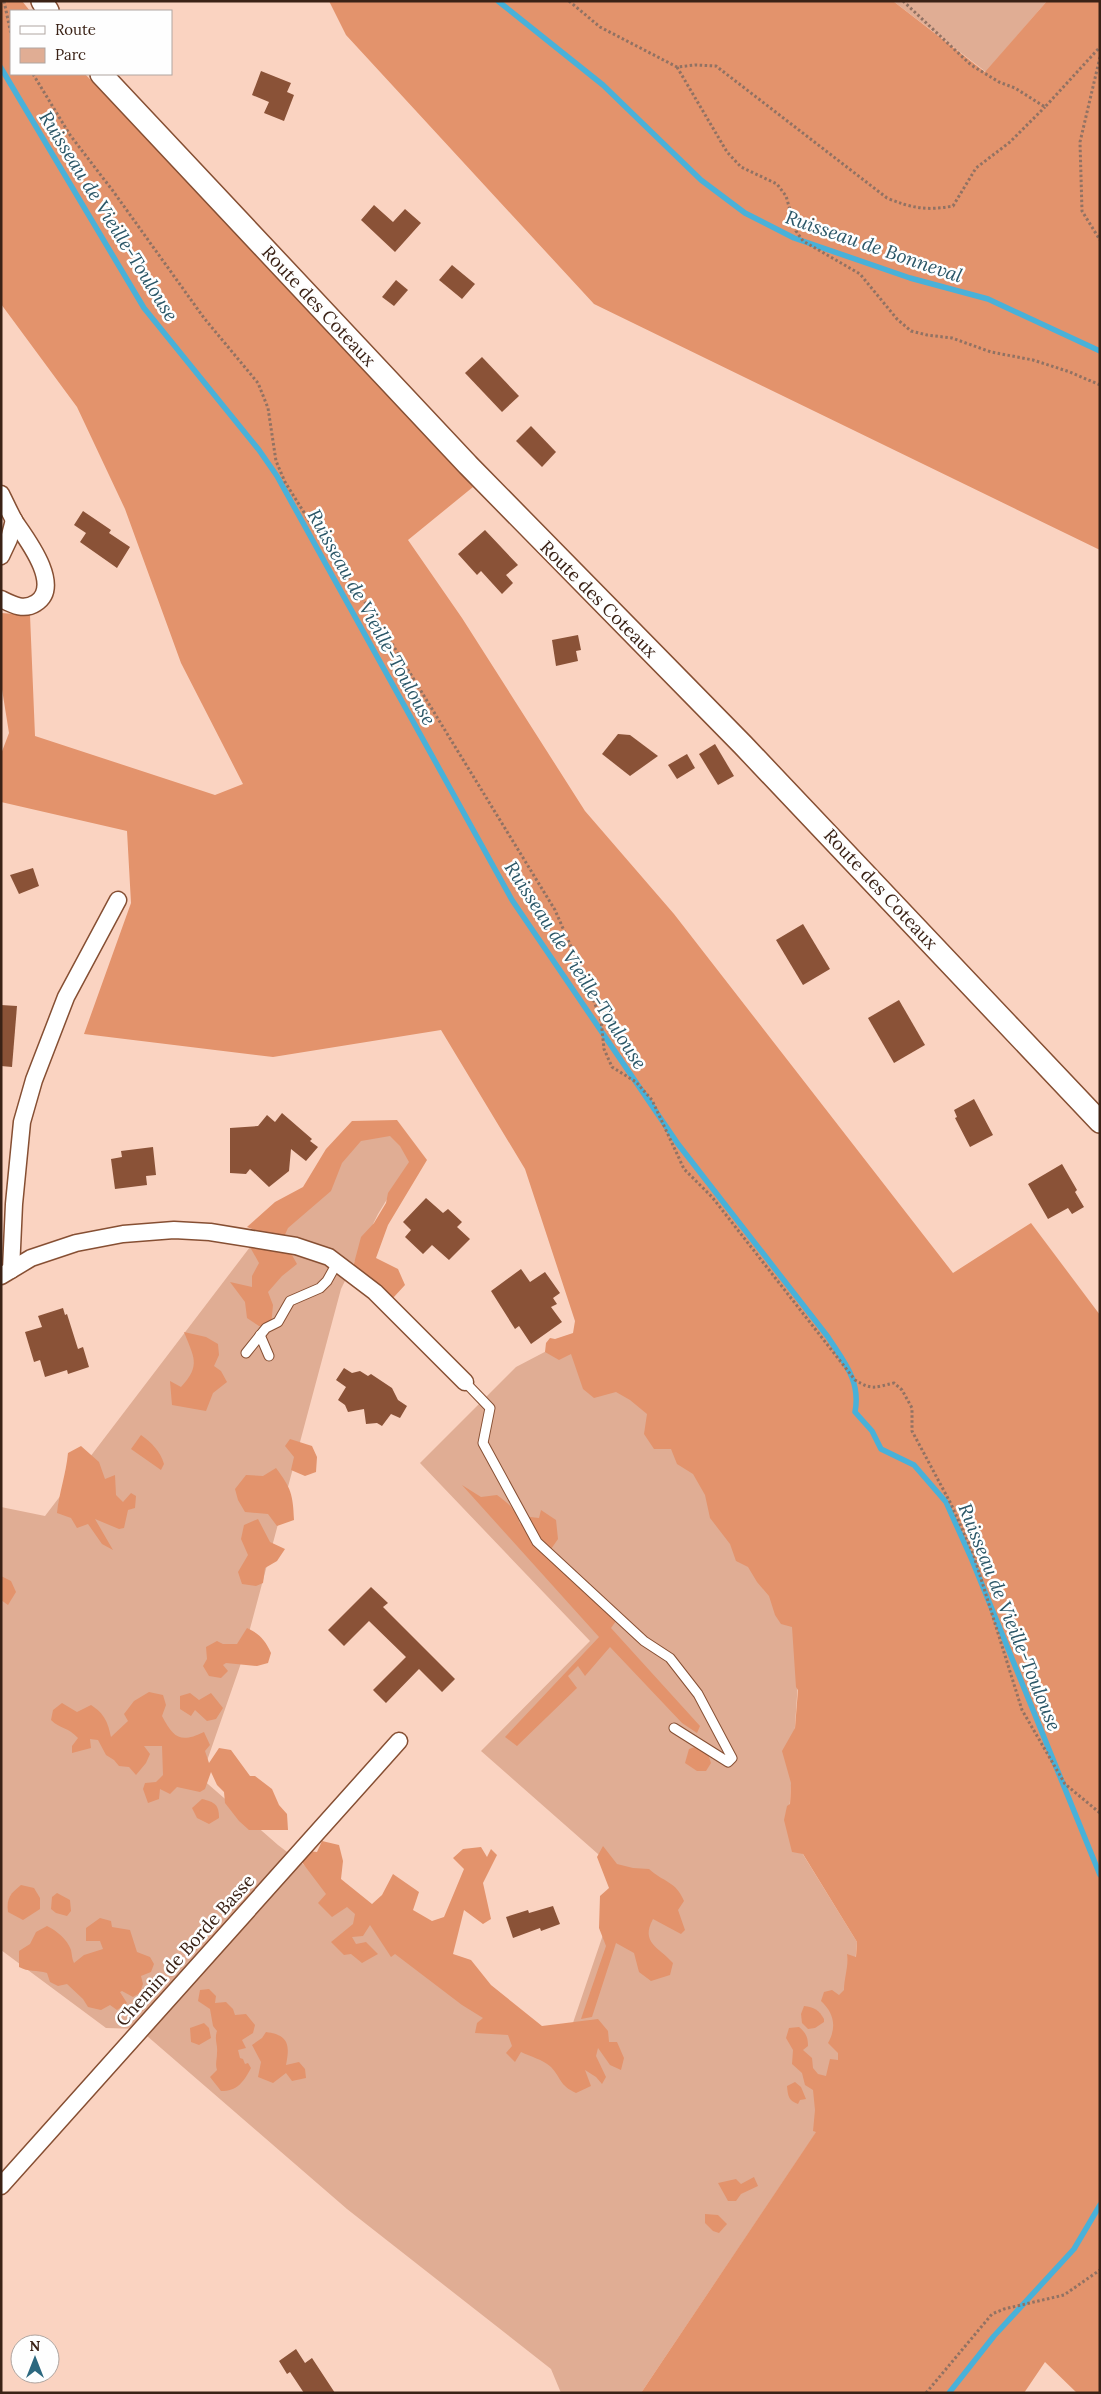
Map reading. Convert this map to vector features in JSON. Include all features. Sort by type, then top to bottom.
[{"type":"street","name":"Route des Coteaux","points":[[102,75],[468,465],[757,759],[1100,1122]]},
{"type":"street","points":[[1,494],[14,520],[37,552],[43,572],[45,590],[41,600],[29,608],[15,606],[1,598]]},
{"type":"street","points":[[1,556],[14,520]]},
{"type":"street","points":[[6,1273],[22,1122],[34,1080],[66,997],[118,900]]},
{"type":"street","points":[[6,1273],[30,1258],[76,1243],[123,1234],[174,1230],[210,1232],[296,1246],[328,1257],[376,1292],[465,1382]]},
{"type":"street","name":"Chemin de Borde Basse","points":[[1,2186],[399,1741]]},
{"type":"lane","points":[[246,1353],[266,1328],[278,1322],[290,1301],[320,1288],[327,1281],[336,1263]]},
{"type":"lane","points":[[260,1335],[269,1356]]},
{"type":"lane","points":[[465,1382],[490,1408],[483,1443],[537,1542],[644,1641],[670,1658],[698,1694],[732,1758],[728,1762],[674,1728]]},
{"type":"path","points":[[4,1],[10,29]]},
{"type":"path","points":[[569,1],[600,27],[677,67],[727,152],[741,167],[777,184],[786,196],[796,231],[803,241],[860,274],[897,319],[911,331],[927,336],[952,338],[991,352],[1033,360],[1070,372],[1100,385]]},
{"type":"path","points":[[903,1],[971,65],[999,82],[1015,88],[1045,107]]},
{"type":"path","points":[[677,67],[694,64],[716,66],[887,198],[910,208],[939,209],[953,206],[976,168],[1010,142],[1100,47]]},
{"type":"path","points":[[1100,56],[1080,142],[1082,212],[1100,240]]},
{"type":"path","points":[[34,75],[70,135],[113,191],[204,318],[258,383],[268,408],[276,461],[285,482],[315,530],[380,624],[554,910],[589,988],[601,1020],[604,1050],[612,1067],[636,1082],[652,1100],[684,1169],[712,1197],[855,1380],[868,1387],[881,1388],[894,1384],[902,1390],[912,1408],[912,1431],[973,1553],[1022,1710],[1065,1784],[1100,1813]]},
{"type":"path","points":[[926,2393],[992,2314],[1004,2309],[1064,2296],[1100,2270]]},
{"type":"green space","points":[[893,1],[1047,1],[986,72]]},
{"type":"green space","points":[[392,1129],[414,1155],[378,1214],[341,1289],[240,1666],[201,1778],[278,1845],[560,2061],[623,1876],[481,1751],[590,1641],[420,1463],[516,1367],[579,1334],[676,1432],[801,1637],[788,1830],[857,1942],[844,2091],[641,2393],[561,2393],[551,2369],[347,2209],[139,2029],[106,2028],[1,1950],[1,1507],[45,1516],[250,1247],[354,1134]]},
{"type":"shaded area","points":[[1,1],[22,1],[29,10],[10,10],[10,75],[86,75],[385,389],[473,487],[408,540],[462,618],[585,811],[674,914],[953,1273],[1031,1223],[1100,1315],[1100,2393],[1077,2393],[1045,2362],[1024,2393],[641,2393],[816,2132],[813,2131],[815,2110],[813,2090],[805,2085],[802,2073],[792,2064],[793,2050],[786,2038],[789,2028],[799,2027],[805,2033],[808,2046],[803,2050],[812,2058],[813,2068],[818,2074],[826,2076],[830,2059],[838,2060],[838,2053],[828,2043],[833,2031],[833,2020],[829,2010],[821,2001],[824,1992],[832,1990],[839,1995],[844,1990],[847,1954],[856,1957],[857,1942],[803,1854],[792,1852],[784,1820],[787,1806],[790,1804],[791,1783],[782,1751],[795,1728],[798,1690],[796,1687],[792,1627],[781,1624],[775,1615],[769,1596],[757,1582],[748,1567],[736,1561],[730,1544],[710,1518],[705,1495],[693,1474],[677,1464],[671,1449],[654,1449],[644,1434],[647,1414],[630,1400],[616,1392],[594,1398],[583,1389],[571,1354],[559,1360],[545,1352],[546,1343],[550,1338],[555,1339],[573,1333],[575,1321],[525,1169],[441,1030],[273,1057],[84,1034],[131,903],[127,831],[1,802],[1,754],[9,733],[1,683],[1,613],[30,615],[35,736],[215,795],[243,784],[181,663],[125,509],[77,407],[1,304]]},
{"type":"shaded area","points":[[329,1],[893,1],[985,72],[1047,1],[1100,1],[1100,550],[594,304],[346,35]]},
{"type":"shaded area","points":[[397,1120],[427,1160],[388,1225],[376,1258],[398,1269],[405,1285],[393,1298],[353,1267],[361,1237],[374,1223],[386,1203],[388,1193],[409,1162],[400,1146],[390,1136],[361,1141],[342,1163],[331,1191],[288,1228],[282,1241],[247,1227],[275,1202],[303,1187],[326,1149],[352,1121]]},
{"type":"shaded area","points":[[250,1247],[288,1248],[297,1264],[282,1276],[268,1292],[273,1305],[271,1326],[259,1326],[247,1318],[245,1302],[230,1282],[252,1287],[252,1276],[259,1263]]},
{"type":"shaded area","points":[[184,1332],[206,1337],[218,1344],[219,1355],[214,1366],[221,1371],[227,1382],[213,1393],[206,1411],[172,1405],[170,1381],[181,1387],[188,1379],[194,1366],[193,1354]]},
{"type":"shaded area","points":[[141,1435],[158,1451],[164,1464],[161,1470],[131,1449]]},
{"type":"shaded area","points":[[290,1439],[312,1446],[317,1457],[316,1472],[305,1476],[291,1470],[294,1457],[285,1446]]},
{"type":"shaded area","points":[[81,1446],[99,1462],[105,1479],[115,1475],[116,1495],[123,1502],[131,1493],[136,1496],[135,1508],[128,1510],[124,1528],[119,1529],[95,1519],[113,1550],[102,1544],[88,1524],[77,1528],[71,1518],[57,1513],[68,1453]]},
{"type":"shaded area","points":[[276,1468],[290,1492],[294,1520],[277,1526],[268,1514],[245,1512],[238,1500],[235,1489],[246,1475],[263,1476]]},
{"type":"shaded area","points":[[462,1485],[481,1497],[497,1495],[512,1507],[520,1524],[530,1517],[539,1518],[541,1510],[556,1520],[558,1539],[549,1552],[616,1621],[611,1628],[700,1726],[697,1733],[682,1723],[610,1647],[585,1676],[578,1666],[568,1676],[577,1688],[517,1746],[505,1737],[599,1637]]},
{"type":"shaded area","points":[[258,1519],[270,1542],[285,1549],[277,1561],[265,1568],[263,1583],[256,1586],[242,1584],[238,1572],[248,1555],[241,1539],[244,1525]]},
{"type":"shaded area","points":[[1,1576],[11,1581],[16,1592],[8,1605],[1,1600]]},
{"type":"shaded area","points":[[247,1628],[259,1635],[267,1644],[271,1653],[268,1663],[257,1666],[226,1663],[223,1665],[228,1671],[221,1678],[209,1676],[203,1666],[207,1659],[206,1647],[217,1641],[223,1644],[237,1644]]},
{"type":"shaded area","points":[[149,1692],[163,1695],[166,1705],[162,1716],[174,1734],[184,1738],[204,1732],[210,1745],[205,1751],[209,1763],[219,1748],[231,1750],[250,1776],[255,1776],[272,1789],[279,1805],[287,1814],[288,1830],[249,1830],[225,1803],[224,1792],[217,1785],[211,1772],[205,1789],[200,1792],[177,1787],[170,1794],[160,1789],[159,1799],[148,1803],[143,1789],[145,1783],[156,1782],[163,1775],[162,1746],[144,1746],[150,1754],[146,1763],[136,1775],[129,1767],[119,1766],[106,1755],[98,1740],[90,1739],[91,1748],[72,1753],[72,1746],[78,1738],[51,1720],[53,1710],[62,1703],[77,1712],[91,1705],[105,1719],[111,1737],[128,1721],[124,1714],[134,1701]]},
{"type":"shaded area","points":[[190,1693],[199,1700],[211,1693],[223,1708],[216,1719],[207,1721],[195,1710],[191,1716],[180,1709],[180,1696]]},
{"type":"shaded area","points":[[701,1745],[707,1751],[711,1763],[706,1771],[697,1771],[685,1763],[689,1749]]},
{"type":"shaded area","points":[[202,1799],[213,1803],[218,1810],[219,1818],[209,1824],[197,1818],[192,1808]]},
{"type":"shaded area","points":[[322,1841],[339,1845],[343,1861],[341,1879],[372,1904],[382,1895],[393,1874],[419,1892],[413,1910],[432,1921],[444,1917],[464,1869],[453,1858],[463,1849],[481,1847],[487,1857],[491,1849],[497,1855],[483,1883],[491,1919],[483,1924],[464,1910],[453,1954],[471,1960],[491,1985],[542,2026],[598,2019],[608,2031],[609,2042],[617,2042],[624,2058],[621,2070],[610,2065],[598,2048],[596,2056],[606,2077],[602,2084],[596,2077],[585,2070],[591,2086],[576,2093],[561,2082],[555,2071],[548,2064],[521,2052],[515,2062],[506,2053],[512,2046],[508,2035],[475,2033],[477,2023],[483,2018],[462,2005],[395,1954],[391,1957],[370,1925],[363,1936],[352,1937],[356,1944],[366,1942],[378,1954],[362,1963],[351,1954],[344,1955],[331,1942],[353,1924],[355,1914],[347,1907],[332,1917],[318,1903],[326,1894],[292,1849],[317,1852]]},
{"type":"shaded area","points":[[603,1846],[617,1864],[649,1869],[677,1889],[684,1901],[678,1910],[685,1930],[681,1934],[653,1919],[650,1927],[650,1939],[673,1963],[670,1975],[651,1981],[639,1972],[634,1953],[616,1943],[592,2017],[581,2019],[606,1946],[599,1928],[600,1896],[609,1888],[597,1857]]},
{"type":"shaded area","points":[[21,1885],[34,1888],[40,1898],[40,1909],[23,1920],[8,1912],[10,1896]]},
{"type":"shaded area","points":[[57,1893],[70,1900],[71,1911],[67,1916],[56,1913],[51,1909],[52,1897]]},
{"type":"shaded area","points":[[100,1918],[111,1921],[112,1927],[130,1930],[137,1952],[150,1957],[154,1964],[151,1972],[141,1976],[143,1984],[140,1993],[133,1997],[122,1991],[120,1992],[127,2003],[117,2010],[110,2005],[101,2010],[88,2007],[83,1999],[67,1984],[58,1986],[50,1982],[47,1973],[19,1967],[19,1951],[30,1944],[36,1932],[47,1926],[67,1942],[74,1963],[84,1955],[103,1949],[100,1941],[86,1941],[86,1928]]},
{"type":"shaded area","points":[[209,1989],[216,1996],[215,2003],[226,2002],[233,2009],[235,2015],[246,2014],[255,2025],[253,2033],[242,2040],[246,2048],[238,2050],[240,2058],[243,2059],[245,2064],[248,2063],[251,2068],[239,2085],[227,2091],[221,2091],[210,2077],[217,2070],[217,2031],[213,2026],[210,2009],[198,2001],[200,1990]]},
{"type":"shaded area","points":[[804,2006],[818,2011],[824,2022],[815,2028],[808,2029],[802,2023],[801,2014]]},
{"type":"shaded area","points":[[204,2023],[209,2028],[211,2038],[199,2045],[191,2042],[190,2028]]},
{"type":"shaded area","points":[[266,2032],[274,2033],[283,2038],[288,2052],[286,2065],[299,2062],[305,2069],[306,2078],[292,2081],[286,2073],[273,2083],[258,2077],[261,2062],[252,2045],[262,2038]]},
{"type":"shaded area","points":[[795,2082],[801,2087],[806,2099],[800,2100],[798,2104],[790,2099],[787,2086]]},
{"type":"shaded area","points":[[754,2177],[758,2186],[741,2194],[736,2201],[728,2201],[718,2183],[736,2179],[741,2184]]},
{"type":"shaded area","points":[[705,2214],[718,2215],[727,2224],[719,2233],[713,2231],[705,2223]]},
{"type":"building","points":[[261,71],[291,83],[287,92],[294,95],[284,121],[264,113],[269,102],[252,95]]},
{"type":"building","points":[[374,205],[393,222],[405,209],[421,223],[395,252],[361,220]]},
{"type":"building","points":[[452,265],[475,284],[462,299],[439,280]]},
{"type":"building","points":[[396,280],[408,290],[394,306],[382,297]]},
{"type":"building","points":[[482,357],[519,396],[502,412],[465,373]]},
{"type":"building","points":[[531,426],[556,452],[542,467],[516,441]]},
{"type":"building","points":[[83,511],[111,530],[109,533],[130,547],[117,568],[80,542],[86,533],[74,525]]},
{"type":"building","points":[[485,530],[518,565],[506,575],[513,583],[502,594],[481,571],[477,575],[458,554]]},
{"type":"building","points":[[578,635],[581,650],[576,651],[578,661],[556,666],[552,640]]},
{"type":"building","points":[[618,734],[630,735],[658,756],[630,776],[602,754]]},
{"type":"building","points":[[715,744],[734,776],[718,785],[699,754]]},
{"type":"building","points":[[687,754],[695,768],[677,779],[668,765]]},
{"type":"building","points":[[33,868],[39,886],[19,894],[10,875]]},
{"type":"building","points":[[803,924],[830,969],[803,985],[776,940]]},
{"type":"building","points":[[899,1000],[925,1045],[894,1063],[868,1018]]},
{"type":"building","points":[[1,1005],[17,1006],[12,1067],[1,1066]]},
{"type":"building","points":[[974,1099],[993,1135],[970,1147],[955,1118],[957,1117],[954,1110]]},
{"type":"building","points":[[282,1113],[312,1139],[310,1141],[318,1147],[306,1161],[291,1149],[289,1171],[269,1187],[250,1169],[246,1174],[230,1173],[230,1128],[258,1126],[267,1115],[275,1122]]},
{"type":"building","points":[[153,1147],[156,1175],[146,1176],[147,1185],[115,1189],[111,1159],[122,1157],[121,1151]]},
{"type":"building","points":[[1062,1164],[1077,1190],[1075,1192],[1084,1207],[1072,1214],[1068,1208],[1048,1219],[1028,1184]]},
{"type":"building","points":[[426,1198],[443,1213],[448,1209],[462,1222],[457,1227],[470,1239],[449,1260],[432,1245],[423,1254],[405,1237],[411,1230],[403,1222]]},
{"type":"building","points":[[521,1269],[530,1282],[545,1272],[560,1293],[553,1298],[557,1304],[551,1307],[562,1322],[531,1344],[519,1326],[515,1329],[491,1291]]},
{"type":"building","points":[[63,1308],[65,1315],[67,1314],[78,1349],[83,1347],[89,1367],[68,1374],[67,1370],[45,1377],[40,1360],[34,1362],[25,1332],[42,1327],[38,1316]]},
{"type":"building","points":[[344,1368],[352,1373],[360,1371],[368,1376],[371,1374],[392,1388],[398,1400],[407,1406],[400,1418],[391,1414],[382,1426],[377,1423],[366,1424],[364,1409],[348,1412],[345,1405],[338,1400],[346,1387],[336,1380]]},
{"type":"building","points":[[371,1587],[388,1603],[383,1607],[455,1679],[442,1692],[419,1669],[386,1703],[373,1690],[406,1657],[369,1621],[344,1646],[328,1630]]},
{"type":"building","points":[[553,1906],[560,1924],[541,1931],[540,1928],[513,1938],[506,1917],[528,1910],[529,1913]]},
{"type":"building","points":[[296,2349],[305,2363],[312,2358],[335,2393],[304,2393],[290,2372],[287,2374],[279,2361]]},
{"type":"waterway","name":"Ruisseau de Bonneval","points":[[498,1],[603,85],[701,180],[745,213],[794,238],[910,278],[988,299],[1100,351]]},
{"type":"waterway","name":"Ruisseau de Vieille-Toulouse","points":[[1,68],[144,308],[259,450],[277,476],[512,900],[678,1144],[828,1337],[850,1372],[856,1391],[855,1412],[872,1431],[881,1449],[914,1465],[946,1502],[972,1560],[1100,1875]]},
{"type":"waterway","points":[[949,2393],[994,2336],[1074,2249],[1100,2205]]}]
